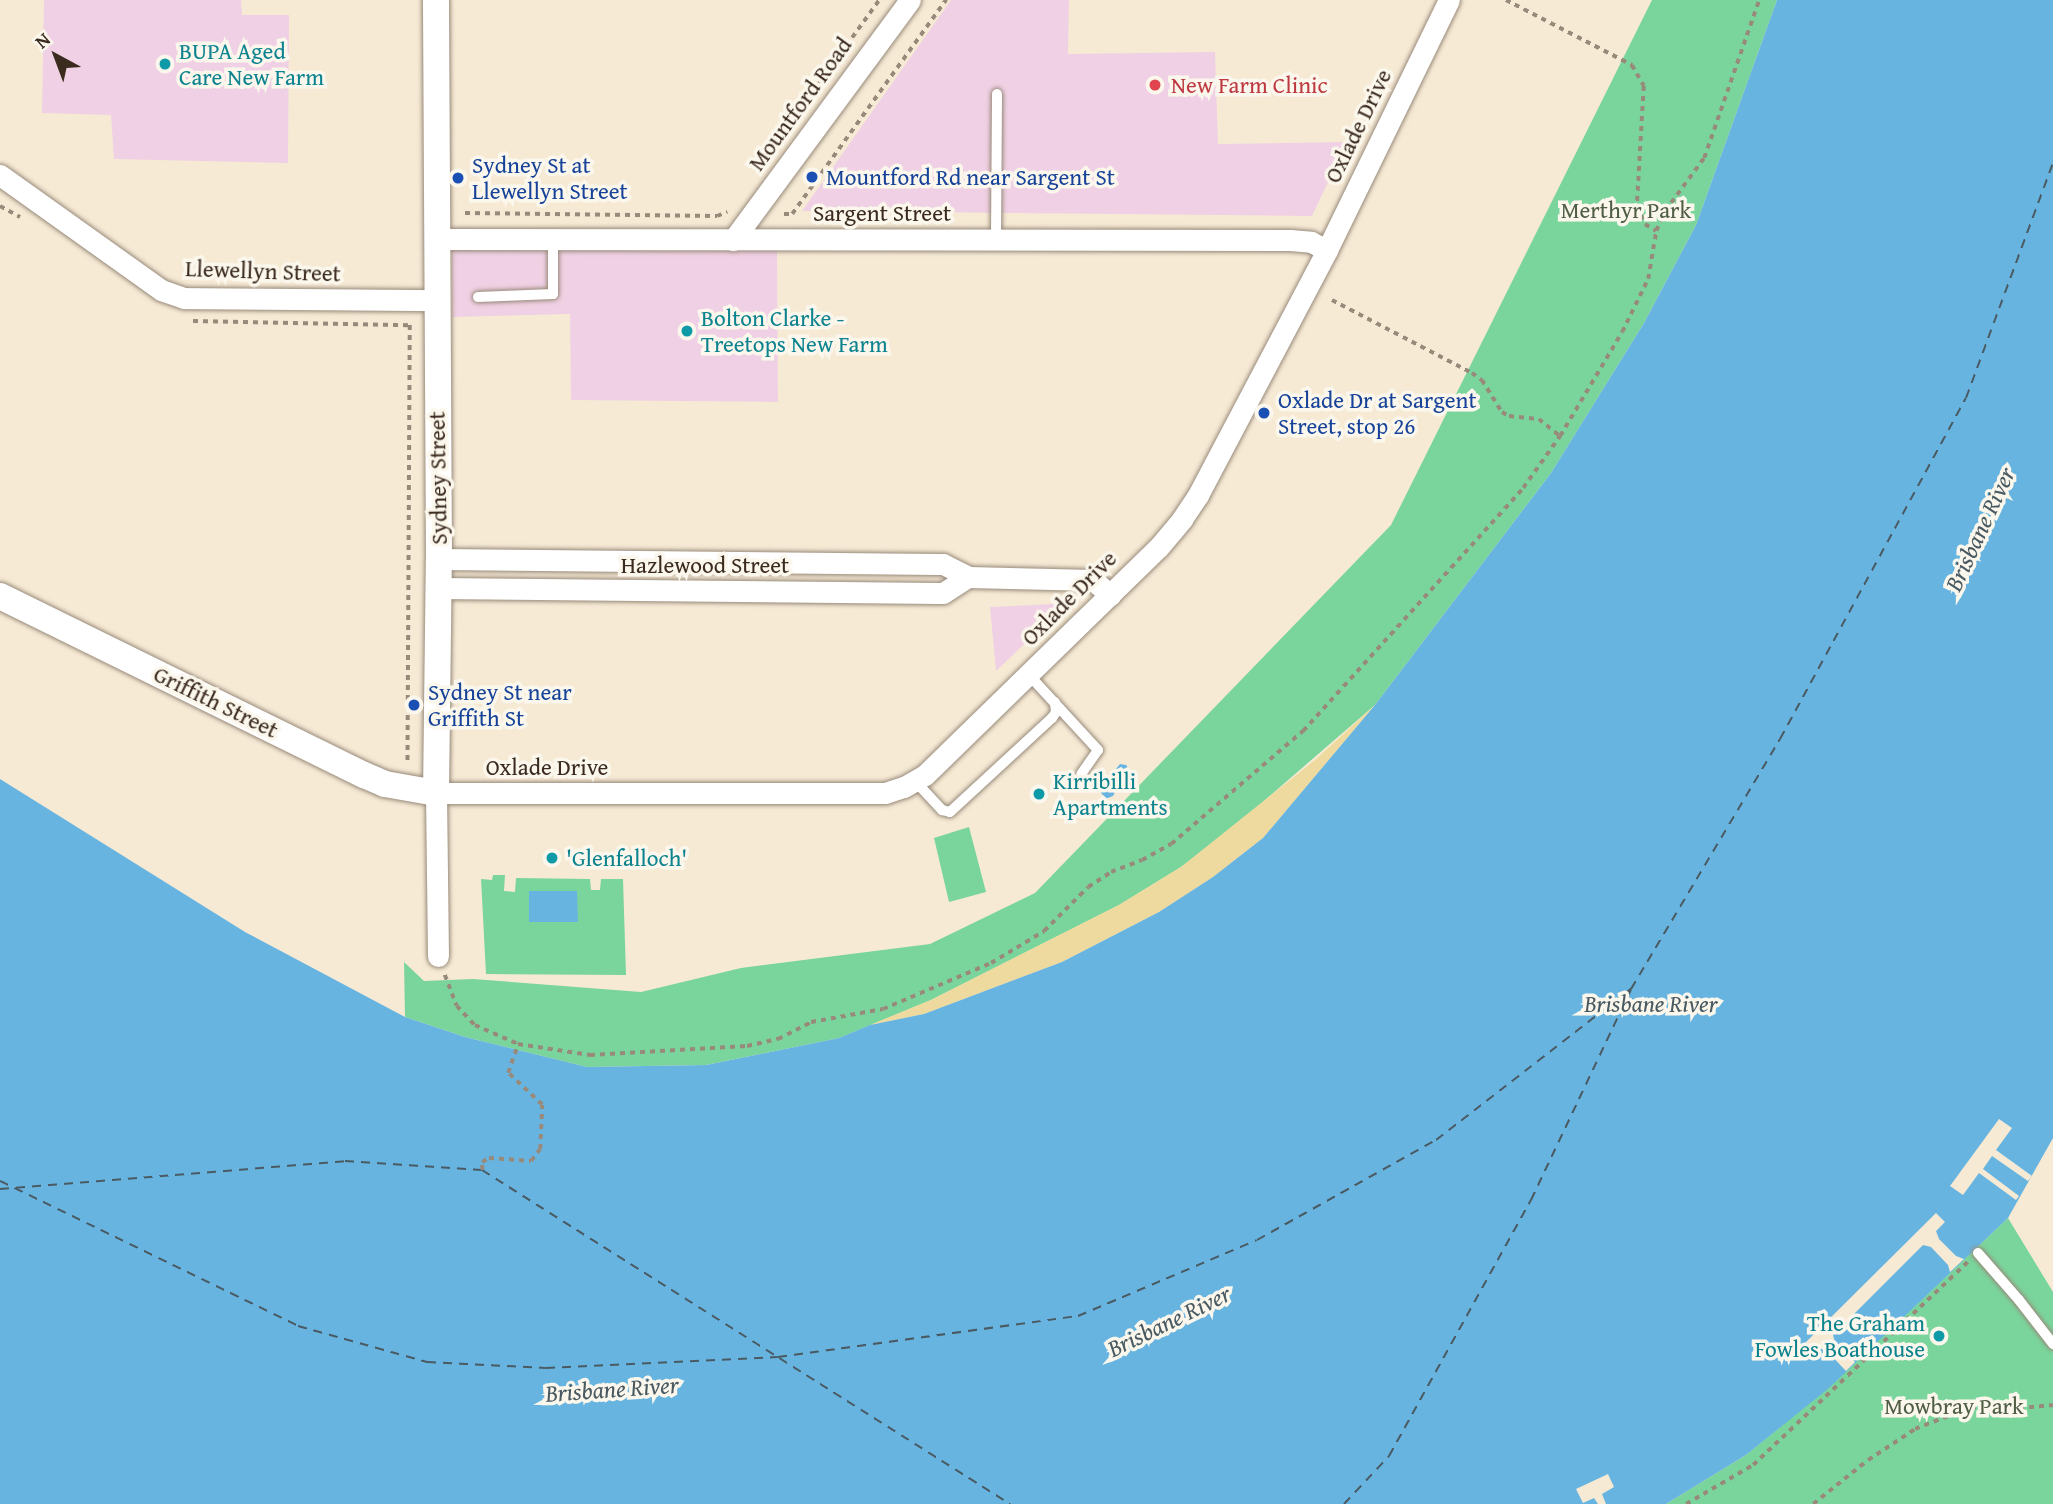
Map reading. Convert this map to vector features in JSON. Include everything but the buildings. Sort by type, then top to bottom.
[{"type":"street","name":"Sydney Street","points":[[436,0],[438,957]]},
{"type":"street","name":"Mountford Road","points":[[733,240],[910,0]]},
{"type":"street","name":"Oxlade Drive","points":[[436,793],[885,793],[915,781],[1110,595],[1173,531],[1198,495],[1327,250],[1448,0]]},
{"type":"street","name":"Llewellyn Street","points":[[0,175],[161,290],[184,298],[436,300]]},
{"type":"street","name":"Sargent Street","points":[[436,239],[1290,240],[1311,242],[1327,250]]},
{"type":"street","name":"Hazlewood Street","points":[[439,559],[943,564],[968,577],[1091,580],[1110,595]]},
{"type":"street","name":"Hazlewood Street","points":[[438,589],[943,593],[968,577]]},
{"type":"street","name":"Griffith Street","points":[[0,596],[364,775],[385,784],[436,793]]},
{"type":"lane","points":[[996,239],[997,94]]},
{"type":"lane","points":[[478,297],[553,294],[553,239]]},
{"type":"lane","points":[[1029,675],[1098,750],[1081,774]]},
{"type":"lane","points":[[915,781],[942,810],[950,812],[1052,718],[1056,712],[1055,702]]},
{"type":"lane","points":[[1978,1253],[2053,1344]]},
{"type":"path","points":[[775,145],[879,0]]},
{"type":"path","points":[[785,214],[792,214],[946,0]]},
{"type":"path","points":[[1506,0],[1632,65],[1644,86],[1637,206],[1645,224],[1656,231]]},
{"type":"path","points":[[438,957],[457,1006],[475,1025],[518,1044],[590,1055],[747,1046],[778,1039],[811,1023],[883,1009],[990,963],[1044,931],[1088,887],[1111,872],[1142,860],[1171,844],[1303,731],[1505,509],[1560,436],[1622,332],[1648,279],[1656,231],[1665,211],[1704,158],[1759,0]]},
{"type":"path","points":[[465,213],[717,216],[727,212],[735,201]]},
{"type":"path","points":[[0,206],[28,222]]},
{"type":"path","points":[[1332,300],[1472,373],[1482,380],[1502,412],[1509,416],[1539,419],[1560,436]]},
{"type":"path","points":[[189,320],[410,325],[408,762]]},
{"type":"path","points":[[482,1170],[482,1162],[489,1158],[531,1160],[540,1149],[542,1105],[508,1073],[518,1044]]},
{"type":"path","points":[[1686,1504],[1753,1465],[1978,1253]]},
{"type":"path","points":[[1813,1504],[1858,1467],[1915,1429],[1971,1407],[2008,1409],[2053,1405]]},
{"type":"shaded area","name":"BUPA Aged Care New Farm","points":[[44,0],[241,0],[242,15],[289,15],[288,163],[114,159],[111,115],[42,113]]},
{"type":"shaded area","name":"New Farm Clinic","points":[[951,0],[1069,0],[1068,54],[1215,52],[1218,144],[1347,142],[1312,216],[802,211]]},
{"type":"shaded area","points":[[452,247],[777,249],[778,402],[571,400],[570,314],[452,317]]},
{"type":"shaded area","points":[[1055,604],[1057,613],[996,671],[990,607]]},
{"type":"green space","name":"Merthyr Park","points":[[1652,0],[1777,0],[1696,225],[1644,323],[1551,473],[1375,705],[1236,825],[1181,867],[1119,905],[931,1000],[839,1038],[706,1065],[587,1067],[465,1037],[405,1017],[404,962],[424,981],[473,979],[641,992],[741,968],[930,944],[1035,893],[1391,525]]},
{"type":"green space","points":[[969,827],[986,892],[949,902],[934,838]]},
{"type":"green space","points":[[493,875],[505,875],[504,891],[515,892],[516,878],[590,879],[591,890],[600,890],[601,879],[623,879],[626,975],[486,974],[481,879],[492,880]]},
{"type":"green space","name":"Mowbray Park","points":[[2008,1218],[2053,1292],[2053,1504],[1666,1504],[1746,1455],[1828,1388]]},
{"type":"sand","points":[[1375,705],[1263,838],[1213,877],[1159,912],[1062,962],[924,1014],[870,1025],[931,1000],[1119,905],[1181,867],[1315,760]]},
{"type":"water","name":"Brisbane River","points":[[1777,0],[2053,0],[2053,1138],[2008,1218],[1829,1388],[1746,1455],[1666,1504],[0,1504],[0,779],[245,932],[405,1017],[465,1037],[587,1067],[706,1065],[839,1038],[870,1025],[924,1014],[1062,962],[1159,912],[1213,877],[1263,838],[1375,705],[1551,473],[1644,323],[1696,225]]},
{"type":"water","points":[[1120,764],[1126,765],[1133,774],[1129,781],[1118,786],[1113,796],[1105,799],[1099,789]]},
{"type":"water","points":[[529,891],[577,891],[578,922],[529,922]]},
{"type":"pier","points":[[1999,1119],[2012,1128],[1996,1150],[2032,1176],[2028,1181],[1992,1156],[1983,1169],[2019,1196],[2016,1200],[1979,1173],[1963,1195],[1950,1186]]},
{"type":"pier","points":[[1936,1213],[1945,1222],[1936,1231],[1939,1239],[1956,1256],[1964,1259],[1950,1272],[1948,1265],[1931,1247],[1923,1245],[1833,1335],[1835,1342],[1855,1362],[1846,1371],[1827,1351],[1819,1348],[1809,1357],[1800,1348]]},
{"type":"pier","points":[[1608,1474],[1614,1487],[1602,1494],[1606,1504],[1598,1504],[1594,1498],[1583,1503],[1576,1489]]},
{"type":"ferry route","points":[[1344,1504],[1389,1456],[1531,1200],[1631,989],[1780,739],[1966,398],[2053,163]]},
{"type":"ferry route","points":[[0,1181],[298,1326],[427,1362],[546,1368],[778,1357],[1078,1316],[1257,1240],[1436,1140],[1631,989]]},
{"type":"ferry route","points":[[0,1189],[345,1161],[482,1170],[1010,1504]]},
{"type":"place","name":"BUPA Aged Care New Farm","points":[[165,64]]},
{"type":"place","name":"New Farm Clinic","points":[[1155,85]]},
{"type":"place","name":"Mountford Rd near Sargent St","points":[[812,177]]},
{"type":"place","name":"Sydney St at Llewellyn Street","points":[[458,178]]},
{"type":"place","name":"Bolton Clarke - Treetops New Farm","points":[[687,331]]},
{"type":"place","name":"Oxlade Dr at Sargent Street, stop 26","points":[[1264,413]]},
{"type":"place","name":"Sydney St near Griffith St","points":[[414,705]]},
{"type":"place","name":"Kirribilli Apartments","points":[[1039,794]]},
{"type":"place","name":"'Glenfalloch'","points":[[552,858]]},
{"type":"place","name":"The Graham Fowles Boathouse","points":[[1939,1336]]}]
